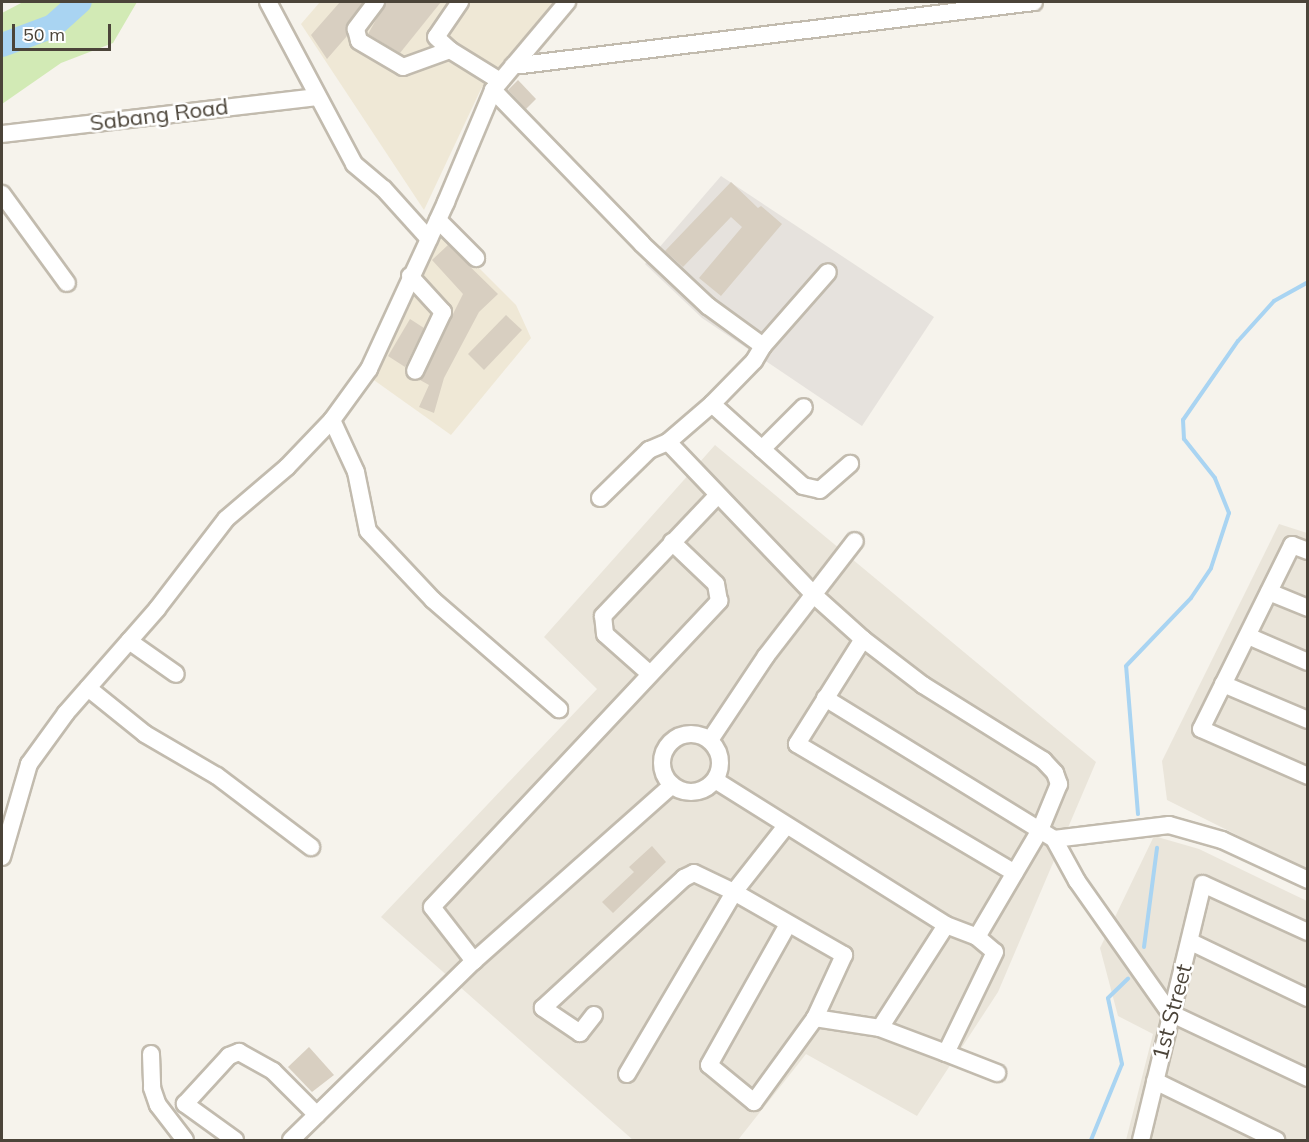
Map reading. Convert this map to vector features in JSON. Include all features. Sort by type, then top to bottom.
[{"type":"street","points":[[268,2],[354,164],[384,189],[429,238]]},
{"type":"street","points":[[376,2],[356,29],[359,41],[403,67],[450,50]]},
{"type":"street","points":[[460,2],[436,37],[496,85],[659,260],[708,306],[763,346]]},
{"type":"street","points":[[2,856],[29,764],[226,519],[287,467],[332,420],[369,369],[410,276],[438,220],[496,85],[567,2]]},
{"type":"street","points":[[513,66],[1034,2]]},
{"type":"street","name":"Sabang Road","points":[[2,135],[316,96]]},
{"type":"street","points":[[2,194],[67,283]]},
{"type":"street","points":[[438,220],[476,258]]},
{"type":"street","points":[[600,498],[649,450],[668,442],[712,404],[754,361],[763,346],[828,272]]},
{"type":"street","points":[[410,276],[443,312],[415,371]]},
{"type":"street","points":[[712,404],[803,486],[820,490],[850,464]]},
{"type":"street","points":[[762,449],[804,407]]},
{"type":"street","points":[[332,420],[356,472],[368,531],[433,600],[559,709]]},
{"type":"street","points":[[668,442],[814,596],[863,639],[923,685],[1043,760],[1059,784],[1047,835],[1015,873],[977,937]]},
{"type":"street","points":[[650,674],[601,626],[603,616],[717,496]]},
{"type":"street","points":[[474,961],[432,906],[719,601],[716,584],[672,542]]},
{"type":"street","points":[[710,740],[766,656],[855,542]]},
{"type":"street","points":[[1308,551],[1292,545],[1201,729],[1308,776]]},
{"type":"street","points":[[1269,592],[1308,608]]},
{"type":"street","points":[[1248,636],[1308,662]]},
{"type":"street","points":[[863,639],[797,744],[1015,873]]},
{"type":"street","points":[[129,641],[176,674]]},
{"type":"street","points":[[1223,684],[1308,720]]},
{"type":"street","points":[[88,688],[145,734],[216,776],[311,847]]},
{"type":"street","points":[[825,698],[1047,835],[1170,1013],[1308,1078]]},
{"type":"street","points":[[692,734],[710,740],[720,755],[715,780],[699,791],[680,790],[672,785],[662,767],[666,748],[673,740],[692,734]]},
{"type":"street","points":[[715,780],[946,925],[977,937],[995,952],[946,1053]]},
{"type":"street","points":[[291,1140],[474,961],[672,785]]},
{"type":"street","points":[[1047,835],[1169,825],[1222,840],[1308,880]]},
{"type":"street","points":[[627,1074],[734,892],[786,826]]},
{"type":"street","points":[[594,1015],[580,1033],[543,1008],[684,878],[694,873],[734,892],[787,926],[844,955],[815,1018],[754,1102],[709,1065],[787,926]]},
{"type":"street","name":"1st Street","points":[[1142,1140],[1170,1013],[1191,942],[1203,884],[1308,932]]},
{"type":"street","points":[[880,1028],[946,925]]},
{"type":"street","points":[[1191,942],[1308,998]]},
{"type":"street","points":[[815,1018],[880,1028],[997,1073]]},
{"type":"street","points":[[236,1140],[185,1104],[229,1056],[239,1052],[273,1071],[317,1115]]},
{"type":"street","points":[[151,1054],[152,1088],[158,1105],[185,1140]]},
{"type":"street","points":[[1155,1081],[1276,1140]]},
{"type":"shaded area","points":[[320,2],[556,2],[481,89],[424,210],[301,24]]},
{"type":"shaded area","points":[[721,176],[934,317],[862,426],[702,318],[645,264]]},
{"type":"shaded area","points":[[444,233],[516,305],[531,338],[451,435],[371,378],[406,300]]},
{"type":"shaded area","points":[[715,445],[1096,762],[998,992],[917,1116],[806,1054],[738,1140],[633,1140],[381,917],[597,689],[544,637]]},
{"type":"shaded area","points":[[1279,524],[1307,533],[1307,870],[1167,800],[1162,761]]},
{"type":"shaded area","points":[[1154,836],[1199,849],[1307,901],[1307,1140],[1126,1140],[1153,1034],[1118,1016],[1100,948]]},
{"type":"green space","points":[[23,2],[137,2],[113,43],[61,63],[2,104],[2,13]]},
{"type":"building","points":[[340,2],[363,2],[347,23],[347,36],[327,59],[311,35]]},
{"type":"building","points":[[386,2],[441,2],[400,53],[368,34]]},
{"type":"building","points":[[518,80],[536,99],[526,109],[508,90]]},
{"type":"building","points":[[731,182],[758,208],[761,206],[782,224],[721,296],[699,278],[742,227],[731,217],[683,267],[665,251]]},
{"type":"building","points":[[448,245],[498,294],[479,312],[444,378],[434,413],[419,407],[429,385],[420,380],[463,294],[432,260]]},
{"type":"building","points":[[506,315],[522,330],[484,370],[468,354]]},
{"type":"building","points":[[410,319],[424,328],[405,367],[388,356]]},
{"type":"building","points":[[652,846],[666,862],[613,913],[602,902],[634,872],[629,867]]},
{"type":"building","points":[[309,1047],[334,1075],[312,1092],[288,1067]]},
{"type":"waterway","points":[[2,45],[53,26],[80,2]]},
{"type":"waterway","points":[[1138,814],[1126,666],[1191,598],[1211,568],[1229,513],[1215,478],[1184,439],[1183,420],[1238,341],[1274,301],[1308,282]]},
{"type":"waterway","points":[[1144,947],[1157,848]]},
{"type":"waterway","points":[[1091,1140],[1122,1064],[1108,998],[1128,979]]}]
